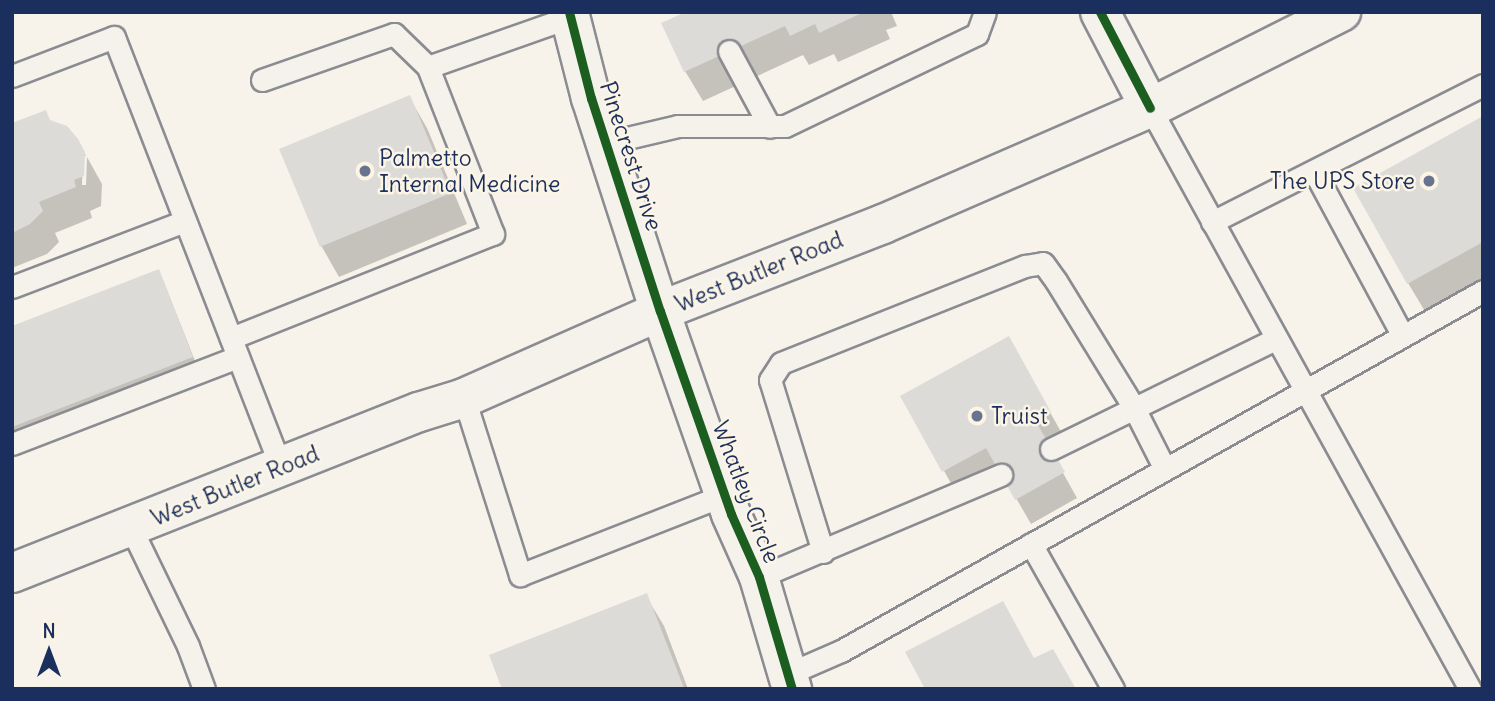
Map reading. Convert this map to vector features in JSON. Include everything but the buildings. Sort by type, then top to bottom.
[{"type":"main road","points":[[1100,12],[1150,108]]},
{"type":"main road","name":"West Butler Road","points":[[12,573],[419,412],[464,398],[660,311],[802,253],[883,224],[1150,108],[1341,12]]},
{"type":"main road","name":"Pinecrest Drive","points":[[569,15],[606,144],[660,311]]},
{"type":"main road","name":"Whatley Circle","points":[[660,311],[724,495],[759,578],[790,681]]},
{"type":"lane","points":[[606,144],[678,126],[785,126],[977,34],[985,12]]},
{"type":"lane","points":[[428,67],[569,15]]},
{"type":"lane","points":[[12,444],[493,234],[428,67],[394,34],[262,80]]},
{"type":"lane","points":[[12,76],[114,37],[281,468]]},
{"type":"lane","points":[[729,51],[770,127]]},
{"type":"lane","points":[[1212,222],[1483,85]]},
{"type":"lane","points":[[1150,108],[1470,689]]},
{"type":"lane","points":[[1314,171],[1403,336]]},
{"type":"lane","points":[[12,287],[185,221]]},
{"type":"lane","points":[[823,552],[770,380],[781,363],[1025,265],[1043,263],[1134,408],[1165,469]]},
{"type":"lane","points":[[790,681],[1483,291]]},
{"type":"lane","points":[[1051,449],[1276,339]]},
{"type":"lane","points":[[464,398],[520,575],[724,495]]},
{"type":"lane","points":[[759,578],[1001,475]]},
{"type":"lane","points":[[131,528],[188,646],[204,689]]},
{"type":"lane","points":[[1031,544],[1113,689]]},
{"type":"cycle path","points":[[569,12],[591,98],[660,311],[731,514],[759,577],[792,689]]},
{"type":"cycle path","points":[[1100,12],[1150,108]]},
{"type":"place","name":"Palmetto Internal Medicine","points":[[365,171]]},
{"type":"place","name":"The UPS Store","points":[[1429,181]]},
{"type":"place","name":"Truist","points":[[977,416]]}]
